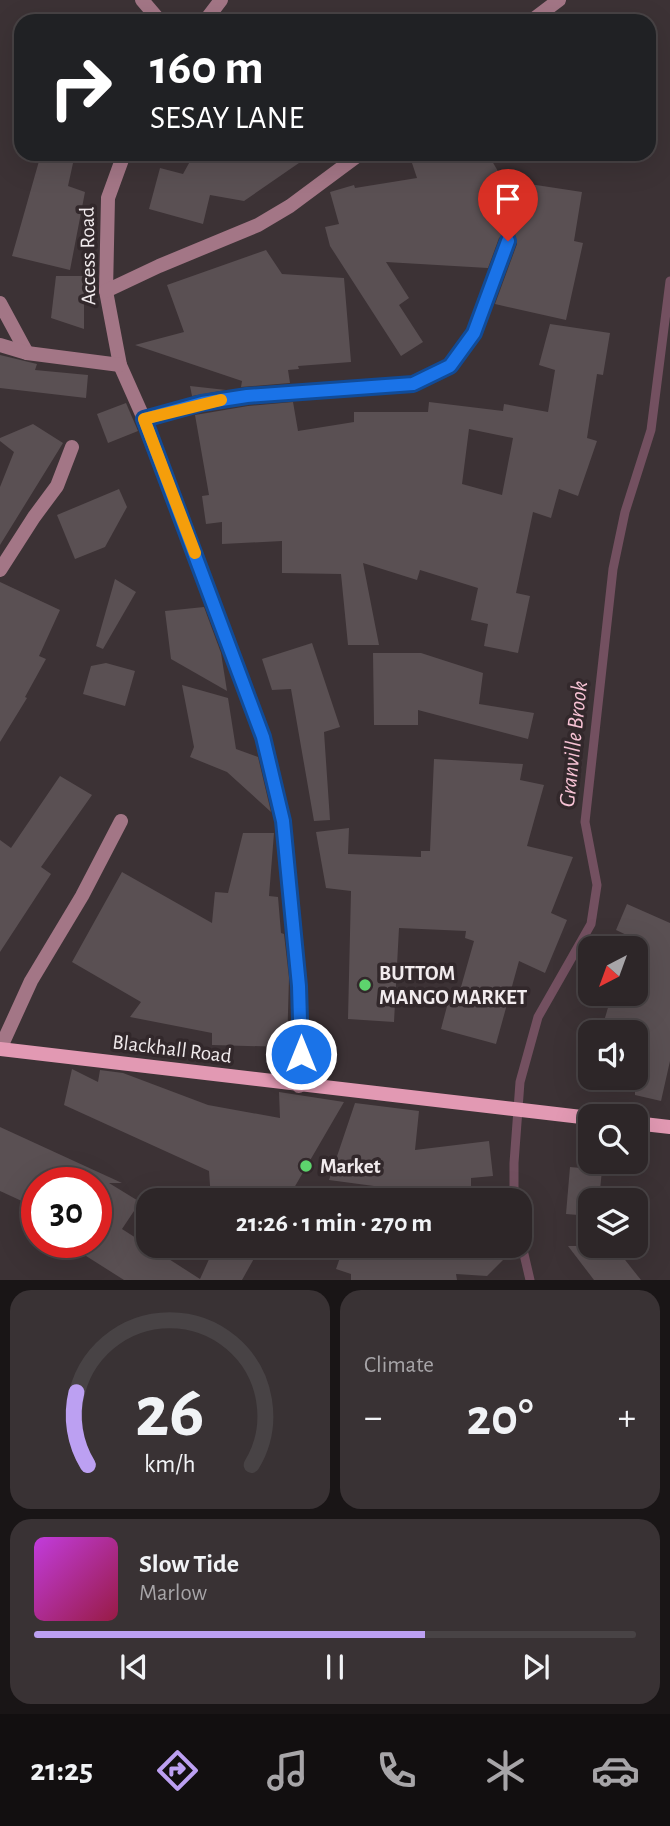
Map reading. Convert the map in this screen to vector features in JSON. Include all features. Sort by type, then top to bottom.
[{"type":"main road","name":"Blackhall Road","points":[[0,1049],[578,1117]]},
{"type":"main road","points":[[648,1124],[670,1127]]},
{"type":"street","points":[[142,0],[154,14]]},
{"type":"street","points":[[210,14],[221,0]]},
{"type":"street","points":[[540,14],[559,0]]},
{"type":"street","name":"Access Road","points":[[121,161],[108,198],[106,291],[120,365],[144,419],[263,737],[283,821],[302,1032],[299,1086]]},
{"type":"street","points":[[106,291],[258,225],[309,193],[351,161]]},
{"type":"street","points":[[144,419],[202,403],[247,396],[413,384],[450,366],[474,333],[508,241]]},
{"type":"street","points":[[0,303],[27,353]]},
{"type":"street","points":[[0,345],[27,353],[120,365]]},
{"type":"street","points":[[0,570],[57,486],[72,447]]},
{"type":"street","points":[[0,1049],[31,981],[82,896],[121,821]]},
{"type":"building","points":[[39,161],[73,161],[68,186],[85,192],[70,270],[12,256]]},
{"type":"building","points":[[190,161],[302,161],[244,201],[210,195],[203,224],[149,209],[160,168],[183,174]]},
{"type":"building","points":[[411,161],[492,161],[503,180],[582,192],[574,241],[583,243],[566,320],[495,304],[517,244],[515,234],[506,232],[499,238],[488,268],[386,262],[409,298],[399,305],[423,342],[401,356],[330,246],[325,227],[339,224],[330,192],[354,185],[355,188],[417,178]]},
{"type":"building","points":[[266,250],[282,274],[344,278],[351,362],[298,366],[299,369],[288,370],[290,383],[241,387],[242,381],[135,345],[184,332],[167,285]]},
{"type":"building","points":[[56,276],[84,276],[84,329],[51,318]]},
{"type":"building","points":[[550,324],[610,333],[603,375],[597,374],[587,438],[597,441],[578,496],[559,489],[551,518],[533,512],[516,593],[530,596],[518,653],[484,646],[488,624],[471,620],[478,588],[420,570],[417,580],[363,563],[379,645],[348,645],[341,574],[282,573],[282,541],[222,544],[222,522],[206,524],[202,496],[209,495],[195,415],[293,402],[298,431],[354,422],[354,412],[428,412],[429,402],[503,411],[504,404],[548,412],[555,370],[539,365]],"holes":[[[469,429],[513,438],[502,495],[462,484]]]},
{"type":"building","points":[[0,355],[37,364],[35,370],[88,375],[86,398],[0,388]]},
{"type":"building","points":[[190,386],[226,390],[192,396]]},
{"type":"building","points":[[126,403],[138,431],[108,443],[97,414]]},
{"type":"building","points":[[33,424],[63,443],[0,545],[0,487],[14,452],[0,441],[0,438]]},
{"type":"building","points":[[119,489],[127,507],[105,547],[75,559],[57,515]]},
{"type":"building","points":[[115,579],[136,592],[103,649],[96,646]]},
{"type":"building","points":[[0,582],[60,610],[39,656],[46,659],[25,697],[27,698],[0,742]]},
{"type":"building","points":[[204,607],[221,653],[227,691],[171,659],[165,611]]},
{"type":"building","points":[[312,643],[340,727],[324,732],[330,820],[314,821],[291,689],[272,690],[262,659]]},
{"type":"building","points":[[373,653],[421,653],[483,673],[479,704],[534,713],[528,739],[418,710],[418,725],[374,725]]},
{"type":"building","points":[[106,663],[135,671],[125,706],[83,694],[91,666]]},
{"type":"building","points":[[182,685],[228,698],[236,749],[258,757],[271,812],[227,772],[190,757],[194,747]]},
{"type":"building","points":[[434,759],[523,764],[520,780],[544,785],[527,846],[573,857],[551,913],[567,920],[545,973],[519,961],[496,1044],[441,1029],[451,991],[459,994],[474,941],[465,938],[466,931],[399,928],[394,1022],[348,1019],[351,891],[326,888],[316,832],[349,828],[348,854],[421,857],[421,851],[430,851]]},
{"type":"building","points":[[60,776],[92,795],[41,867],[51,874],[0,952],[0,840],[11,848]]},
{"type":"building","points":[[243,833],[274,833],[269,896],[278,897],[281,933],[284,934],[289,978],[287,1047],[212,1045],[212,1033],[130,1017],[141,1002],[72,962],[122,872],[212,923],[215,892],[228,893]]},
{"type":"building","points":[[627,904],[670,923],[670,1061],[661,1101],[635,1095],[635,1090],[648,1090],[648,1020],[604,1020],[608,1006],[648,1006],[648,936],[629,936],[616,930]]},
{"type":"building","points":[[72,1069],[98,1082],[100,1070],[123,1073],[208,1105],[280,1118],[279,1092],[344,1102],[294,1188],[210,1188],[209,1171],[64,1105]]},
{"type":"building","points":[[355,1103],[419,1111],[415,1150],[489,1141],[493,1176],[471,1178],[471,1188],[389,1188],[329,1180]]},
{"type":"building","points":[[0,1127],[87,1167],[21,1167],[21,1201],[0,1191]]},
{"type":"building","points":[[570,1167],[578,1168],[578,1174],[602,1174],[600,1188],[578,1188],[578,1215],[566,1214]]},
{"type":"building","points":[[112,1185],[136,1200],[136,1208],[122,1229],[136,1238],[136,1258],[167,1258],[200,1279],[210,1258],[254,1258],[242,1280],[124,1280],[89,1258],[112,1258]]},
{"type":"building","points":[[568,1246],[578,1246],[578,1258],[624,1258],[641,1280],[594,1280]]},
{"type":"building","points":[[340,1258],[505,1258],[487,1276],[456,1274],[457,1280],[351,1280],[351,1274],[336,1269]]},
{"type":"waterway","name":"Granville Brook","points":[[514,1188],[520,1082],[538,1017],[591,924],[597,885],[585,822],[613,569],[625,512],[651,430],[670,281]]},
{"type":"waterway","name":"Granville Brook","points":[[525,1258],[530,1280]]},
{"type":"slow traffic","points":[[195,553],[144,419],[221,400]]},
{"type":"place","name":"BUTTOM MANGO MARKET","points":[[365,985]]},
{"type":"place","name":"Market","points":[[306,1166]]},
{"type":"route","points":[[301,1054],[299,986],[283,821],[263,737],[144,419],[202,403],[247,396],[413,384],[450,366],[474,333],[508,241]]}]
